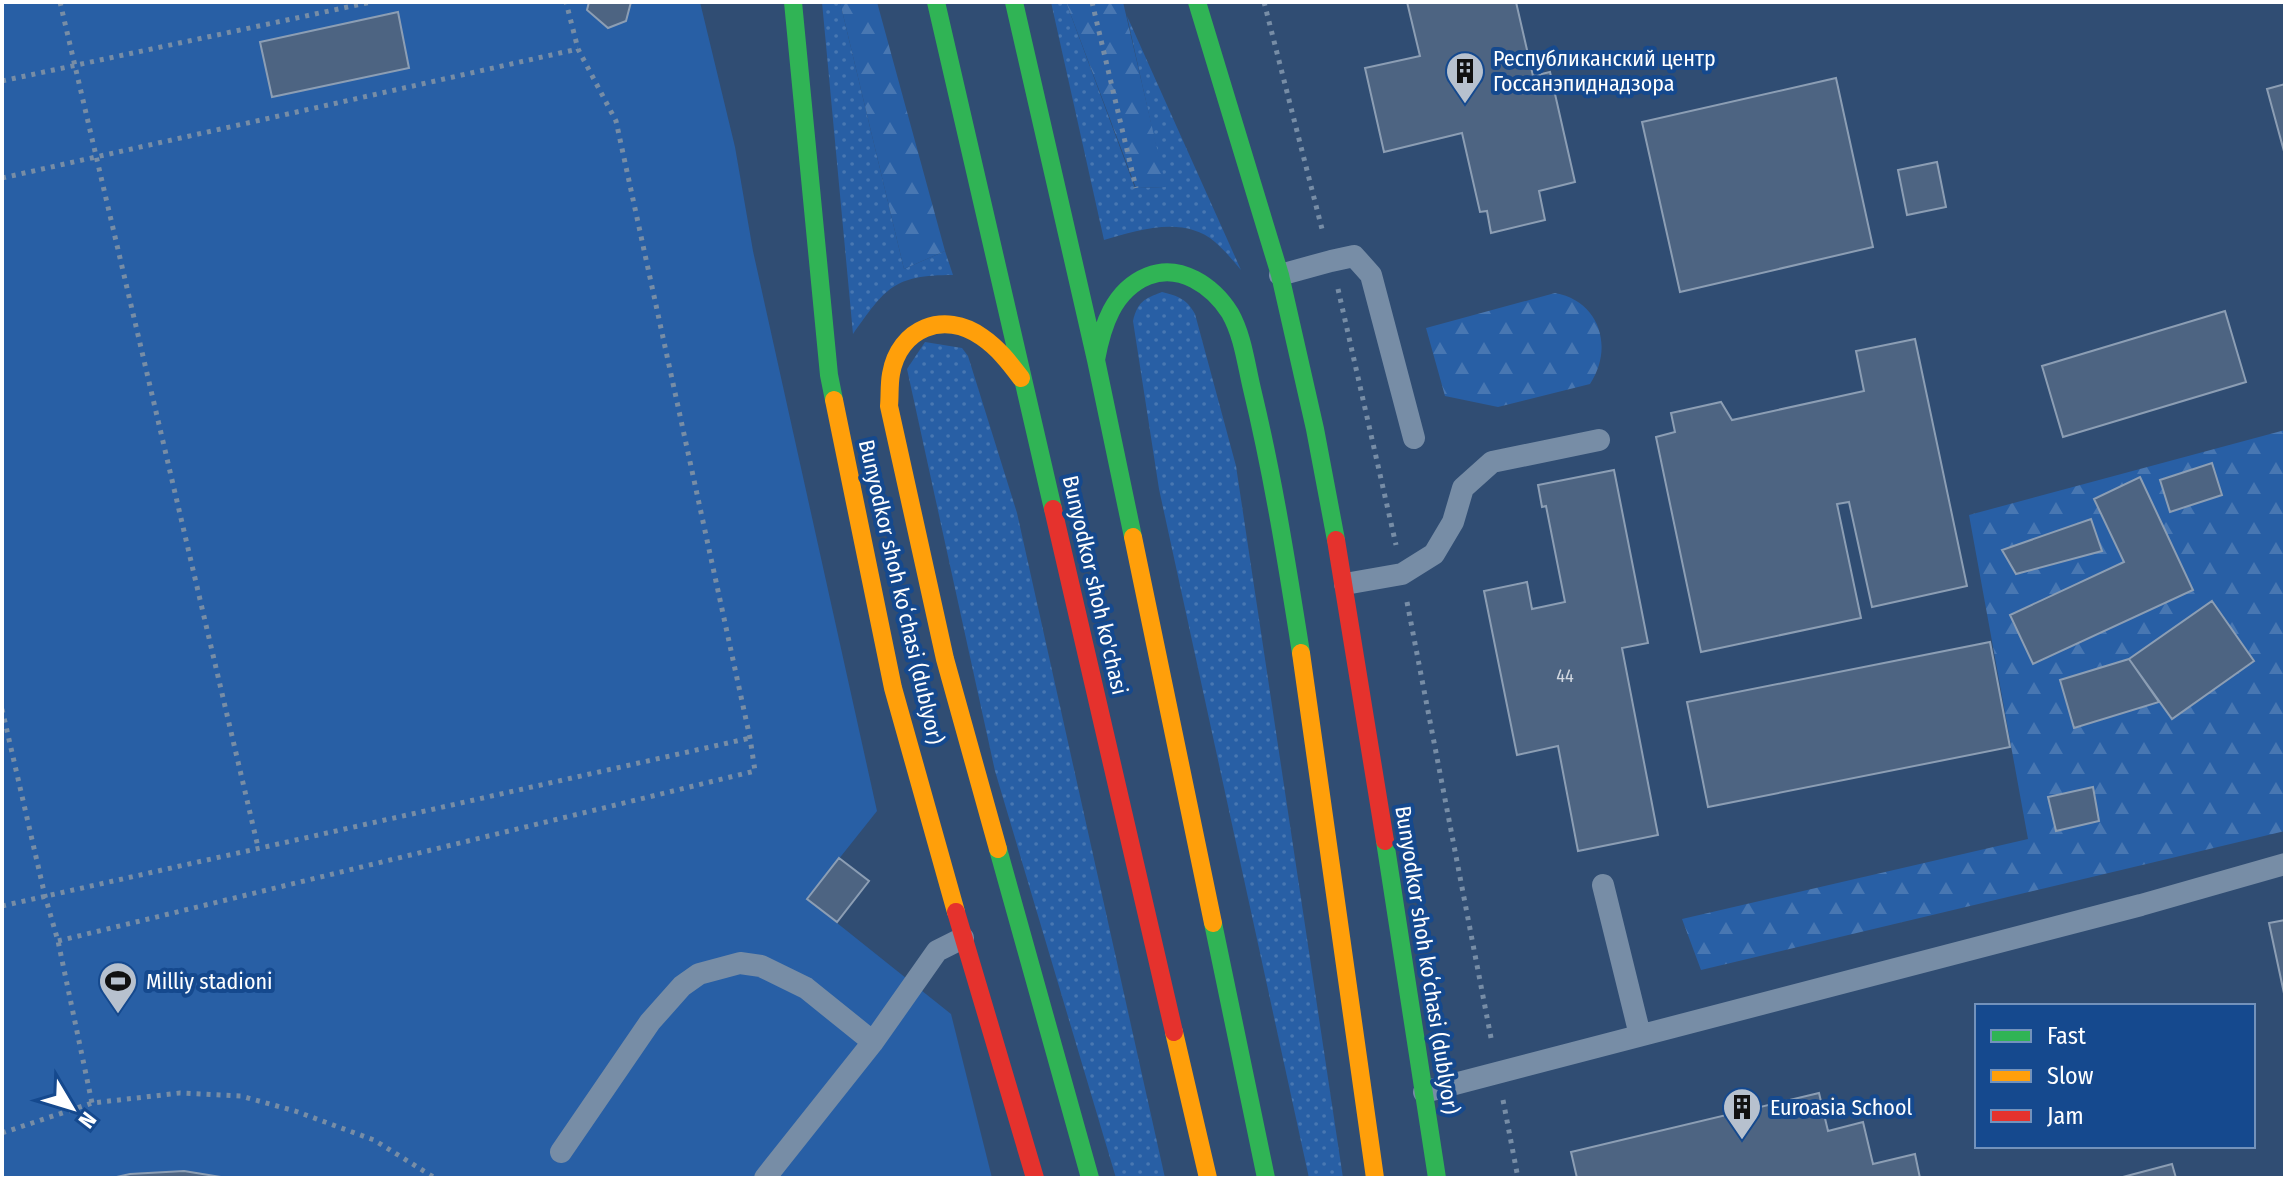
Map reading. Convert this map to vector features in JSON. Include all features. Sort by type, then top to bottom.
[{"type":"main road","name":"Bunyodkor shoh koʻchasi (dublyor)","points":[[793,2],[829,375],[893,688],[1035,1178]]},
{"type":"main road","name":"Bunyodkor shoh ko'chasi","points":[[936,2],[1208,1178]]},
{"type":"main road","name":"Bunyodkor shoh ko'chasi","points":[[1014,2],[1096,360],[1266,1178]]},
{"type":"main road","name":"Bunyodkor shoh koʻchasi (dublyor)","points":[[1197,2],[1280,275],[1315,429],[1345,584],[1437,1178]]},
{"type":"main road","points":[[1096,360],[1102,330],[1114,304],[1134,283],[1159,272],[1184,274],[1205,285],[1225,305],[1237,328],[1269,460],[1293,602],[1375,1178]]},
{"type":"main road","points":[[1022,380],[1005,354],[986,337],[964,326],[941,323],[917,332],[899,351],[890,376],[889,406],[945,659],[1090,1178]]},
{"type":"lane","points":[[1280,275],[1354,256],[1371,275],[1414,438]]},
{"type":"lane","points":[[1345,584],[1402,574],[1434,554],[1453,522],[1463,488],[1492,462],[1599,440]]},
{"type":"lane","points":[[1424,1092],[2141,905],[2285,864]]},
{"type":"lane","points":[[1603,885],[1640,1035]]},
{"type":"lane","points":[[765,1178],[873,1042],[937,951],[963,938]]},
{"type":"lane","points":[[561,1152],[650,1022],[682,986],[699,974],[740,963],[761,966],[806,988],[873,1042]]},
{"type":"path","points":[[60,2],[258,847]]},
{"type":"path","points":[[2,81],[371,2]]},
{"type":"path","points":[[58,941],[755,771],[616,121],[578,49],[566,2]]},
{"type":"path","points":[[1092,2],[1136,188]]},
{"type":"path","points":[[2,178],[578,49]]},
{"type":"path","points":[[2,709],[58,941],[92,1103]]},
{"type":"path","points":[[2,906],[750,738]]},
{"type":"path","points":[[2,1133],[92,1103],[180,1093],[241,1096],[295,1111],[374,1140],[435,1178]]},
{"type":"green space","points":[[2,2],[700,2],[735,147],[753,251],[877,811],[807,899],[951,1014],[992,1178],[2,1178]]},
{"type":"green space","points":[[822,2],[840,2],[904,269],[945,251],[953,275],[917,278],[893,287],[874,305],[853,334]]},
{"type":"green space","points":[[840,2],[877,2],[945,251],[904,269]]},
{"type":"green space","points":[[1051,2],[1066,2],[1135,188],[1165,187],[1127,16],[1241,270],[1215,242],[1189,229],[1161,227],[1104,240]]},
{"type":"green space","points":[[1066,2],[1123,2],[1166,187],[1136,188]]},
{"type":"green space","points":[[1162,292],[1182,299],[1195,314],[1236,466],[1343,1178],[1309,1178],[1159,489],[1133,321],[1143,302]]},
{"type":"green space","points":[[1555,293],[1583,306],[1598,328],[1601,356],[1590,384],[1498,407],[1445,396],[1426,328]]},
{"type":"green space","points":[[925,342],[962,348],[968,356],[1017,513],[1165,1178],[1116,1178],[995,771],[907,369]]},
{"type":"green space","points":[[2285,430],[2285,831],[1701,970],[1682,919],[2028,839],[1969,515]]},
{"type":"building","points":[[589,2],[631,2],[626,21],[608,28],[587,10]]},
{"type":"building","name":"Республиканский центр Госсанэпиднадзора","points":[[1407,2],[1516,2],[1533,76],[1550,72],[1575,182],[1539,191],[1545,220],[1491,233],[1487,211],[1480,212],[1462,133],[1384,152],[1365,68],[1420,56]]},
{"type":"building","points":[[398,12],[409,68],[272,97],[260,42]]},
{"type":"building","points":[[1836,78],[1873,247],[1680,292],[1642,122]]},
{"type":"building","points":[[2285,84],[2285,155],[2267,89]]},
{"type":"building","points":[[1937,162],[1946,207],[1907,215],[1898,170]]},
{"type":"building","points":[[2225,311],[2246,382],[2063,437],[2042,366]]},
{"type":"building","points":[[1915,339],[1967,586],[1872,607],[1849,502],[1837,504],[1861,618],[1701,652],[1656,437],[1675,432],[1671,413],[1721,402],[1732,420],[1864,391],[1856,351]]},
{"type":"building","points":[[2212,463],[2222,495],[2170,512],[2160,480]]},
{"type":"building","points":[[1614,470],[1648,643],[1622,648],[1658,835],[1578,851],[1558,746],[1517,755],[1484,591],[1527,582],[1532,609],[1565,602],[1546,506],[1542,507],[1538,485]]},
{"type":"building","points":[[2140,477],[2193,590],[2033,664],[2010,615],[2124,562],[2094,499]]},
{"type":"building","points":[[2091,519],[2102,551],[2016,574],[2002,550]]},
{"type":"building","points":[[2212,601],[2254,661],[2172,719],[2129,659]]},
{"type":"building","points":[[1990,642],[2010,747],[1708,807],[1687,702]]},
{"type":"building","points":[[2129,659],[2159,702],[2074,728],[2060,680]]},
{"type":"building","points":[[2093,787],[2099,821],[2056,831],[2048,797]]},
{"type":"building","points":[[839,858],[869,881],[837,922],[807,899]]},
{"type":"building","points":[[2285,920],[2285,998],[2269,923]]},
{"type":"building","name":"Euroasia School","points":[[1819,1093],[1828,1131],[1863,1122],[1873,1164],[1915,1154],[1920,1178],[1577,1178],[1571,1152]]},
{"type":"building","points":[[2172,1164],[2176,1178],[2119,1178]]},
{"type":"building","points":[[184,1171],[227,1178],[112,1178],[130,1174]]},
{"type":"traffic: fast","points":[[793,2],[829,375],[834,400]]},
{"type":"traffic: fast","points":[[936,2],[1053,509]]},
{"type":"traffic: fast","points":[[1014,2],[1133,537]]},
{"type":"traffic: fast","points":[[1197,2],[1280,275],[1315,429],[1336,540]]},
{"type":"traffic: fast","points":[[1096,360],[1111,311],[1126,290],[1148,276],[1172,272],[1184,275],[1215,294],[1230,313],[1244,350],[1267,454],[1301,653]]},
{"type":"traffic: fast","points":[[1385,841],[1437,1178]]},
{"type":"traffic: fast","points":[[998,849],[1090,1178]]},
{"type":"traffic: fast","points":[[1213,923],[1266,1178]]},
{"type":"traffic: slow","points":[[998,849],[945,659],[889,406],[891,374],[903,345],[925,328],[939,325],[968,329],[982,337],[1021,378]]},
{"type":"traffic: slow","points":[[834,400],[893,688],[956,912]]},
{"type":"traffic: slow","points":[[1133,537],[1213,923]]},
{"type":"traffic: slow","points":[[1301,653],[1375,1178]]},
{"type":"traffic: slow","points":[[1174,1032],[1208,1178]]},
{"type":"traffic: jam","points":[[1053,509],[1174,1032]]},
{"type":"traffic: jam","points":[[1336,540],[1385,841]]},
{"type":"traffic: jam","points":[[956,912],[1035,1178]]},
{"type":"place","name":"Республиканский центр Госсанэпиднадзора","points":[[1465,105]]},
{"type":"place","name":"Milliy stadioni","points":[[118,1015]]},
{"type":"place","name":"Euroasia School","points":[[1742,1141]]}]
